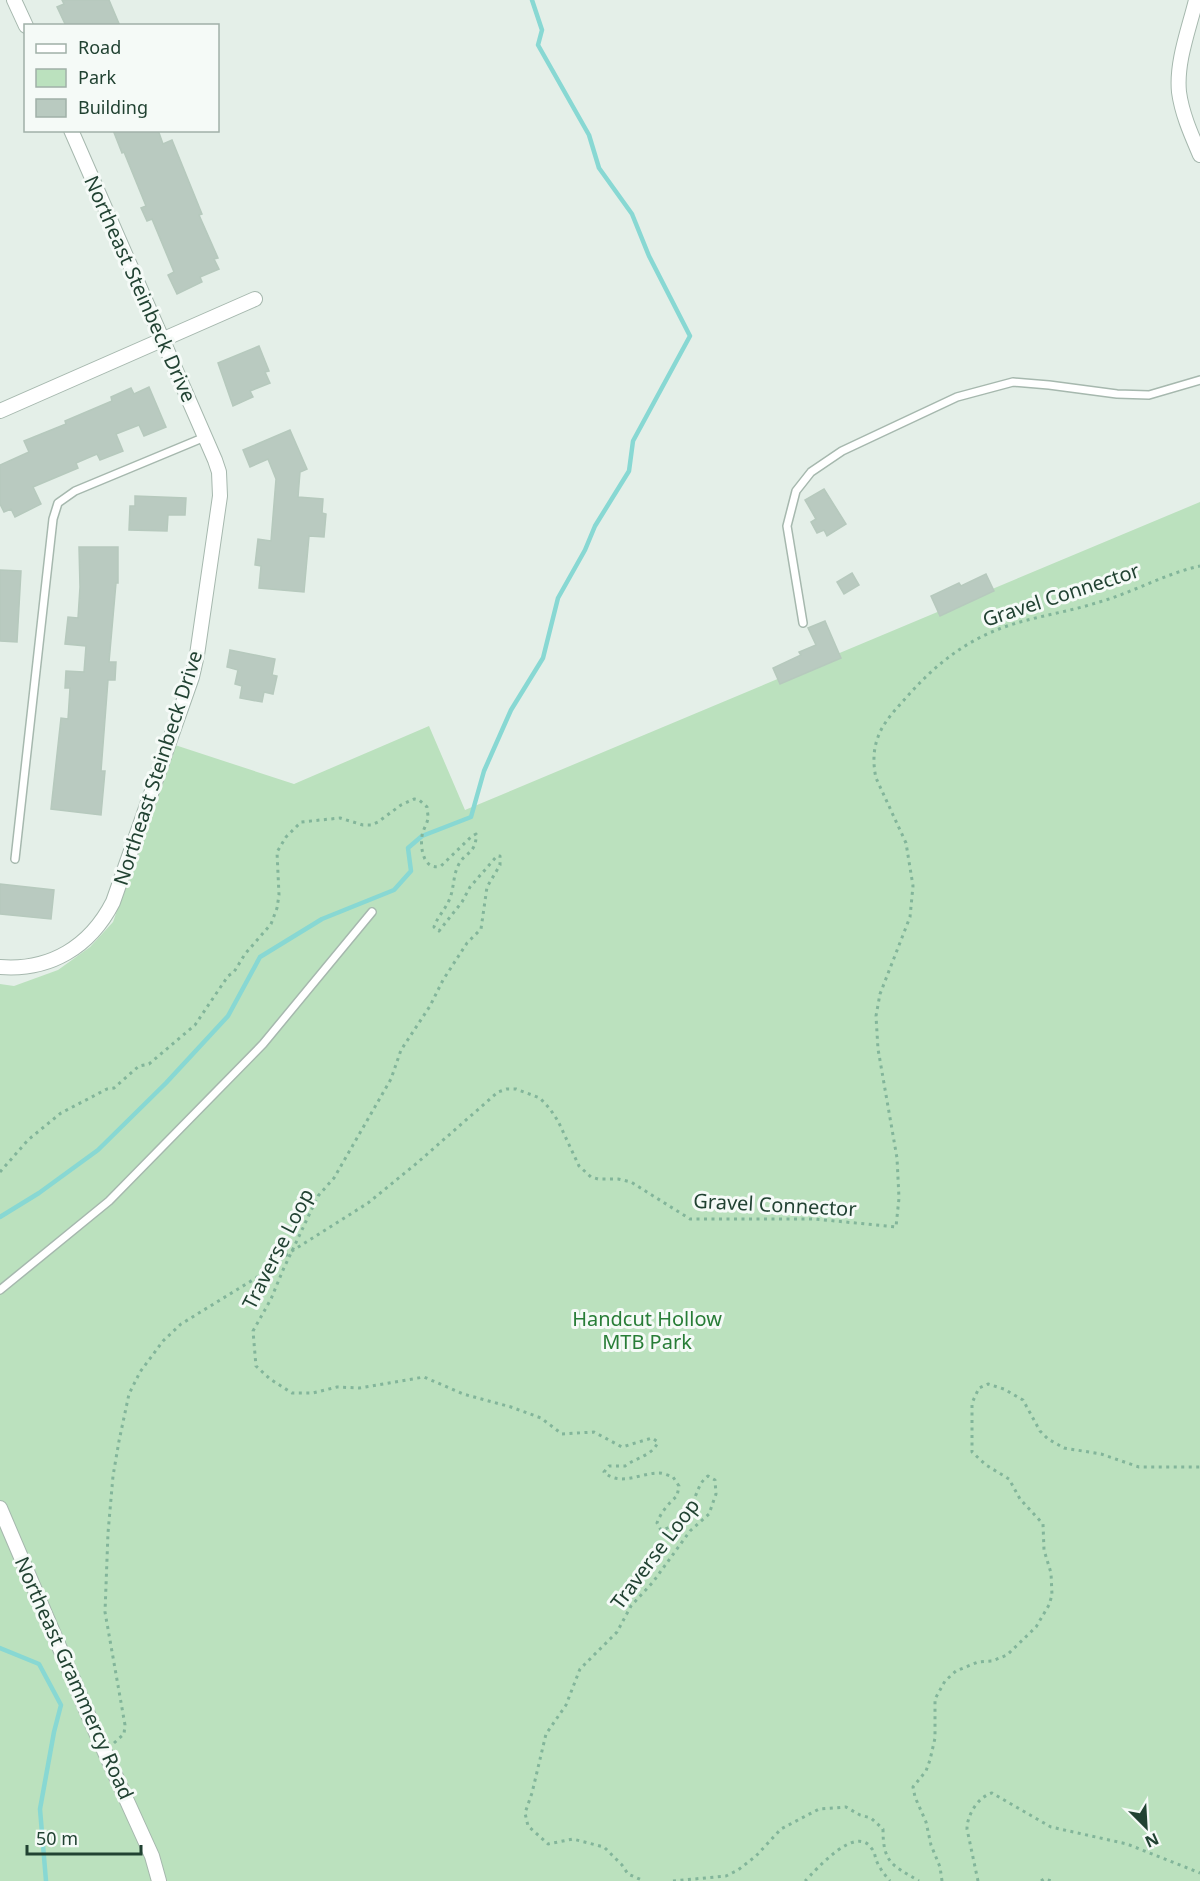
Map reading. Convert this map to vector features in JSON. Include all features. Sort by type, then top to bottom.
[{"type":"street","points":[[14,0],[25,24]]},
{"type":"street","points":[[1196,0],[1180,66],[1179,91],[1184,117],[1200,155]]},
{"type":"street","name":"Northeast Steinbeck Drive","points":[[0,967],[20,969],[37,966],[71,951],[104,920],[113,902],[181,709],[197,655],[220,496],[219,472],[205,437],[72,132]]},
{"type":"street","points":[[0,411],[255,299]]},
{"type":"street","name":"Northeast Grammercy Road","points":[[0,1508],[152,1856],[159,1881]]},
{"type":"lane","points":[[803,623],[787,526],[796,491],[811,472],[842,451],[957,396],[1013,382],[1049,384],[1118,394],[1149,395],[1200,380]]},
{"type":"lane","points":[[15,859],[53,519],[58,503],[75,491],[205,437]]},
{"type":"lane","points":[[0,1290],[109,1201],[263,1044],[372,912]]},
{"type":"path","name":"Gravel Connector","points":[[104,1750],[120,1739],[124,1734],[125,1725],[105,1612],[112,1476],[129,1394],[147,1361],[163,1341],[181,1324],[256,1278],[292,1251],[368,1203],[490,1098],[507,1089],[525,1091],[545,1103],[558,1121],[579,1166],[591,1177],[631,1182],[690,1219],[815,1219],[896,1227],[899,1198],[897,1158],[878,1048],[876,1016],[880,994],[910,917],[914,886],[906,843],[873,766],[878,737],[894,711],[923,679],[941,662],[966,644],[1014,624],[1098,603],[1156,579],[1200,566]]},
{"type":"path","name":"Traverse Loop","points":[[0,1172],[28,1140],[61,1113],[107,1089],[114,1088],[140,1066],[149,1064],[195,1025],[228,976],[237,969],[245,954],[263,935],[273,920],[279,896],[277,852],[286,837],[301,822],[340,818],[371,825],[401,805],[414,799],[419,800],[427,807],[428,819],[422,836],[422,853],[432,867],[441,866],[472,836],[476,836],[472,851],[459,863],[449,902],[436,921],[434,927],[439,931],[462,902],[470,887],[497,856],[500,856],[500,865],[487,887],[481,928],[467,943],[443,980],[430,1006],[401,1050],[391,1079],[334,1178],[318,1196],[271,1299],[253,1331],[256,1366],[270,1379],[292,1393],[313,1393],[337,1387],[359,1388],[424,1377],[464,1394],[541,1418],[562,1434],[594,1432],[622,1447],[655,1439],[658,1442],[650,1453],[625,1466],[609,1466],[604,1472],[621,1480],[661,1473],[673,1477],[679,1486],[677,1496],[670,1502],[657,1523],[661,1530],[674,1523],[687,1509],[695,1498],[701,1481],[708,1476],[715,1480],[716,1494],[708,1514],[690,1531],[653,1582],[631,1606],[617,1632],[580,1668],[566,1705],[546,1734],[525,1813],[528,1826],[548,1844],[573,1839],[604,1847],[628,1874],[644,1881]]},
{"type":"path","points":[[942,1881],[940,1867],[913,1786],[926,1771],[933,1749],[935,1699],[945,1681],[956,1671],[978,1662],[992,1661],[1002,1657],[1026,1638],[1036,1627],[1052,1596],[1051,1573],[1044,1550],[1043,1524],[1020,1499],[1009,1479],[986,1465],[972,1452],[972,1402],[978,1388],[988,1384],[1004,1389],[1023,1400],[1040,1431],[1048,1439],[1064,1448],[1101,1454],[1139,1467],[1200,1467]]},
{"type":"path","points":[[978,1881],[967,1820],[983,1798],[992,1793],[1051,1827],[1127,1844],[1200,1873]]},
{"type":"path","points":[[673,1881],[726,1876],[756,1856],[781,1829],[819,1809],[836,1807],[846,1807],[871,1818],[883,1829],[883,1848],[887,1857],[902,1873],[919,1881]]},
{"type":"path","points":[[805,1881],[833,1853],[848,1842],[867,1844],[873,1849],[875,1860],[890,1881]]},
{"type":"path","points":[[1041,1881],[1044,1879],[1052,1881]]},
{"type":"green space","name":"Handcut Hollow MTB Park","points":[[1200,502],[1200,1881],[0,1881],[0,984],[14,986],[58,970],[90,947],[113,922],[175,745],[294,784],[429,726],[465,810]]},
{"type":"building","points":[[62,0],[109,0],[119,24],[65,24],[57,7],[64,4]]},
{"type":"building","points":[[114,132],[159,132],[163,144],[172,140],[202,214],[199,215],[218,258],[214,259],[219,269],[200,277],[202,282],[177,294],[168,275],[174,272],[152,219],[147,221],[141,208],[146,206],[124,152],[122,153]]},
{"type":"building","points":[[259,346],[269,371],[265,372],[270,383],[250,391],[253,397],[233,406],[218,363]]},
{"type":"building","points":[[149,387],[166,427],[144,436],[139,425],[116,434],[123,451],[100,460],[97,454],[76,463],[78,468],[33,487],[41,504],[15,517],[11,509],[4,512],[0,504],[0,465],[29,452],[24,441],[66,424],[65,421],[112,401],[111,397],[131,388],[134,394]]},
{"type":"building","points":[[290,430],[307,469],[300,472],[298,497],[323,499],[322,513],[326,514],[324,537],[309,536],[304,592],[259,588],[261,566],[255,565],[258,539],[271,541],[276,479],[268,459],[250,467],[243,450]]},
{"type":"building","points":[[824,489],[846,524],[827,536],[824,530],[817,533],[811,522],[816,519],[805,500]]},
{"type":"building","points":[[135,496],[186,498],[185,515],[168,515],[167,531],[129,530],[130,506],[135,506]]},
{"type":"building","points":[[79,547],[118,547],[118,583],[116,583],[109,662],[116,662],[115,680],[108,680],[101,771],[105,771],[101,815],[51,809],[61,718],[68,719],[70,688],[65,688],[66,671],[84,672],[86,646],[65,644],[68,617],[78,618]]},
{"type":"building","points":[[0,570],[21,571],[17,642],[0,641]]},
{"type":"building","points":[[852,573],[859,585],[844,594],[837,582]]},
{"type":"building","points":[[986,574],[994,591],[940,616],[931,596],[959,583],[961,586]]},
{"type":"building","points":[[825,621],[841,658],[780,684],[773,668],[801,655],[799,652],[816,645],[808,628]]},
{"type":"building","points":[[230,650],[275,659],[272,675],[277,676],[273,694],[264,692],[262,702],[240,698],[242,686],[235,684],[238,670],[227,667]]},
{"type":"building","points":[[0,884],[54,890],[51,919],[0,914]]},
{"type":"waterway","points":[[0,1217],[39,1193],[98,1150],[166,1083],[228,1016],[260,957],[322,919],[394,890],[411,871],[408,848],[422,836],[471,817],[484,771],[511,710],[543,658],[558,598],[585,550],[595,526],[629,471],[633,441],[690,336],[649,256],[632,214],[599,168],[589,135],[538,45],[542,30],[532,0]]},
{"type":"waterway","points":[[0,1648],[39,1664],[61,1705],[40,1809],[46,1881]]}]
